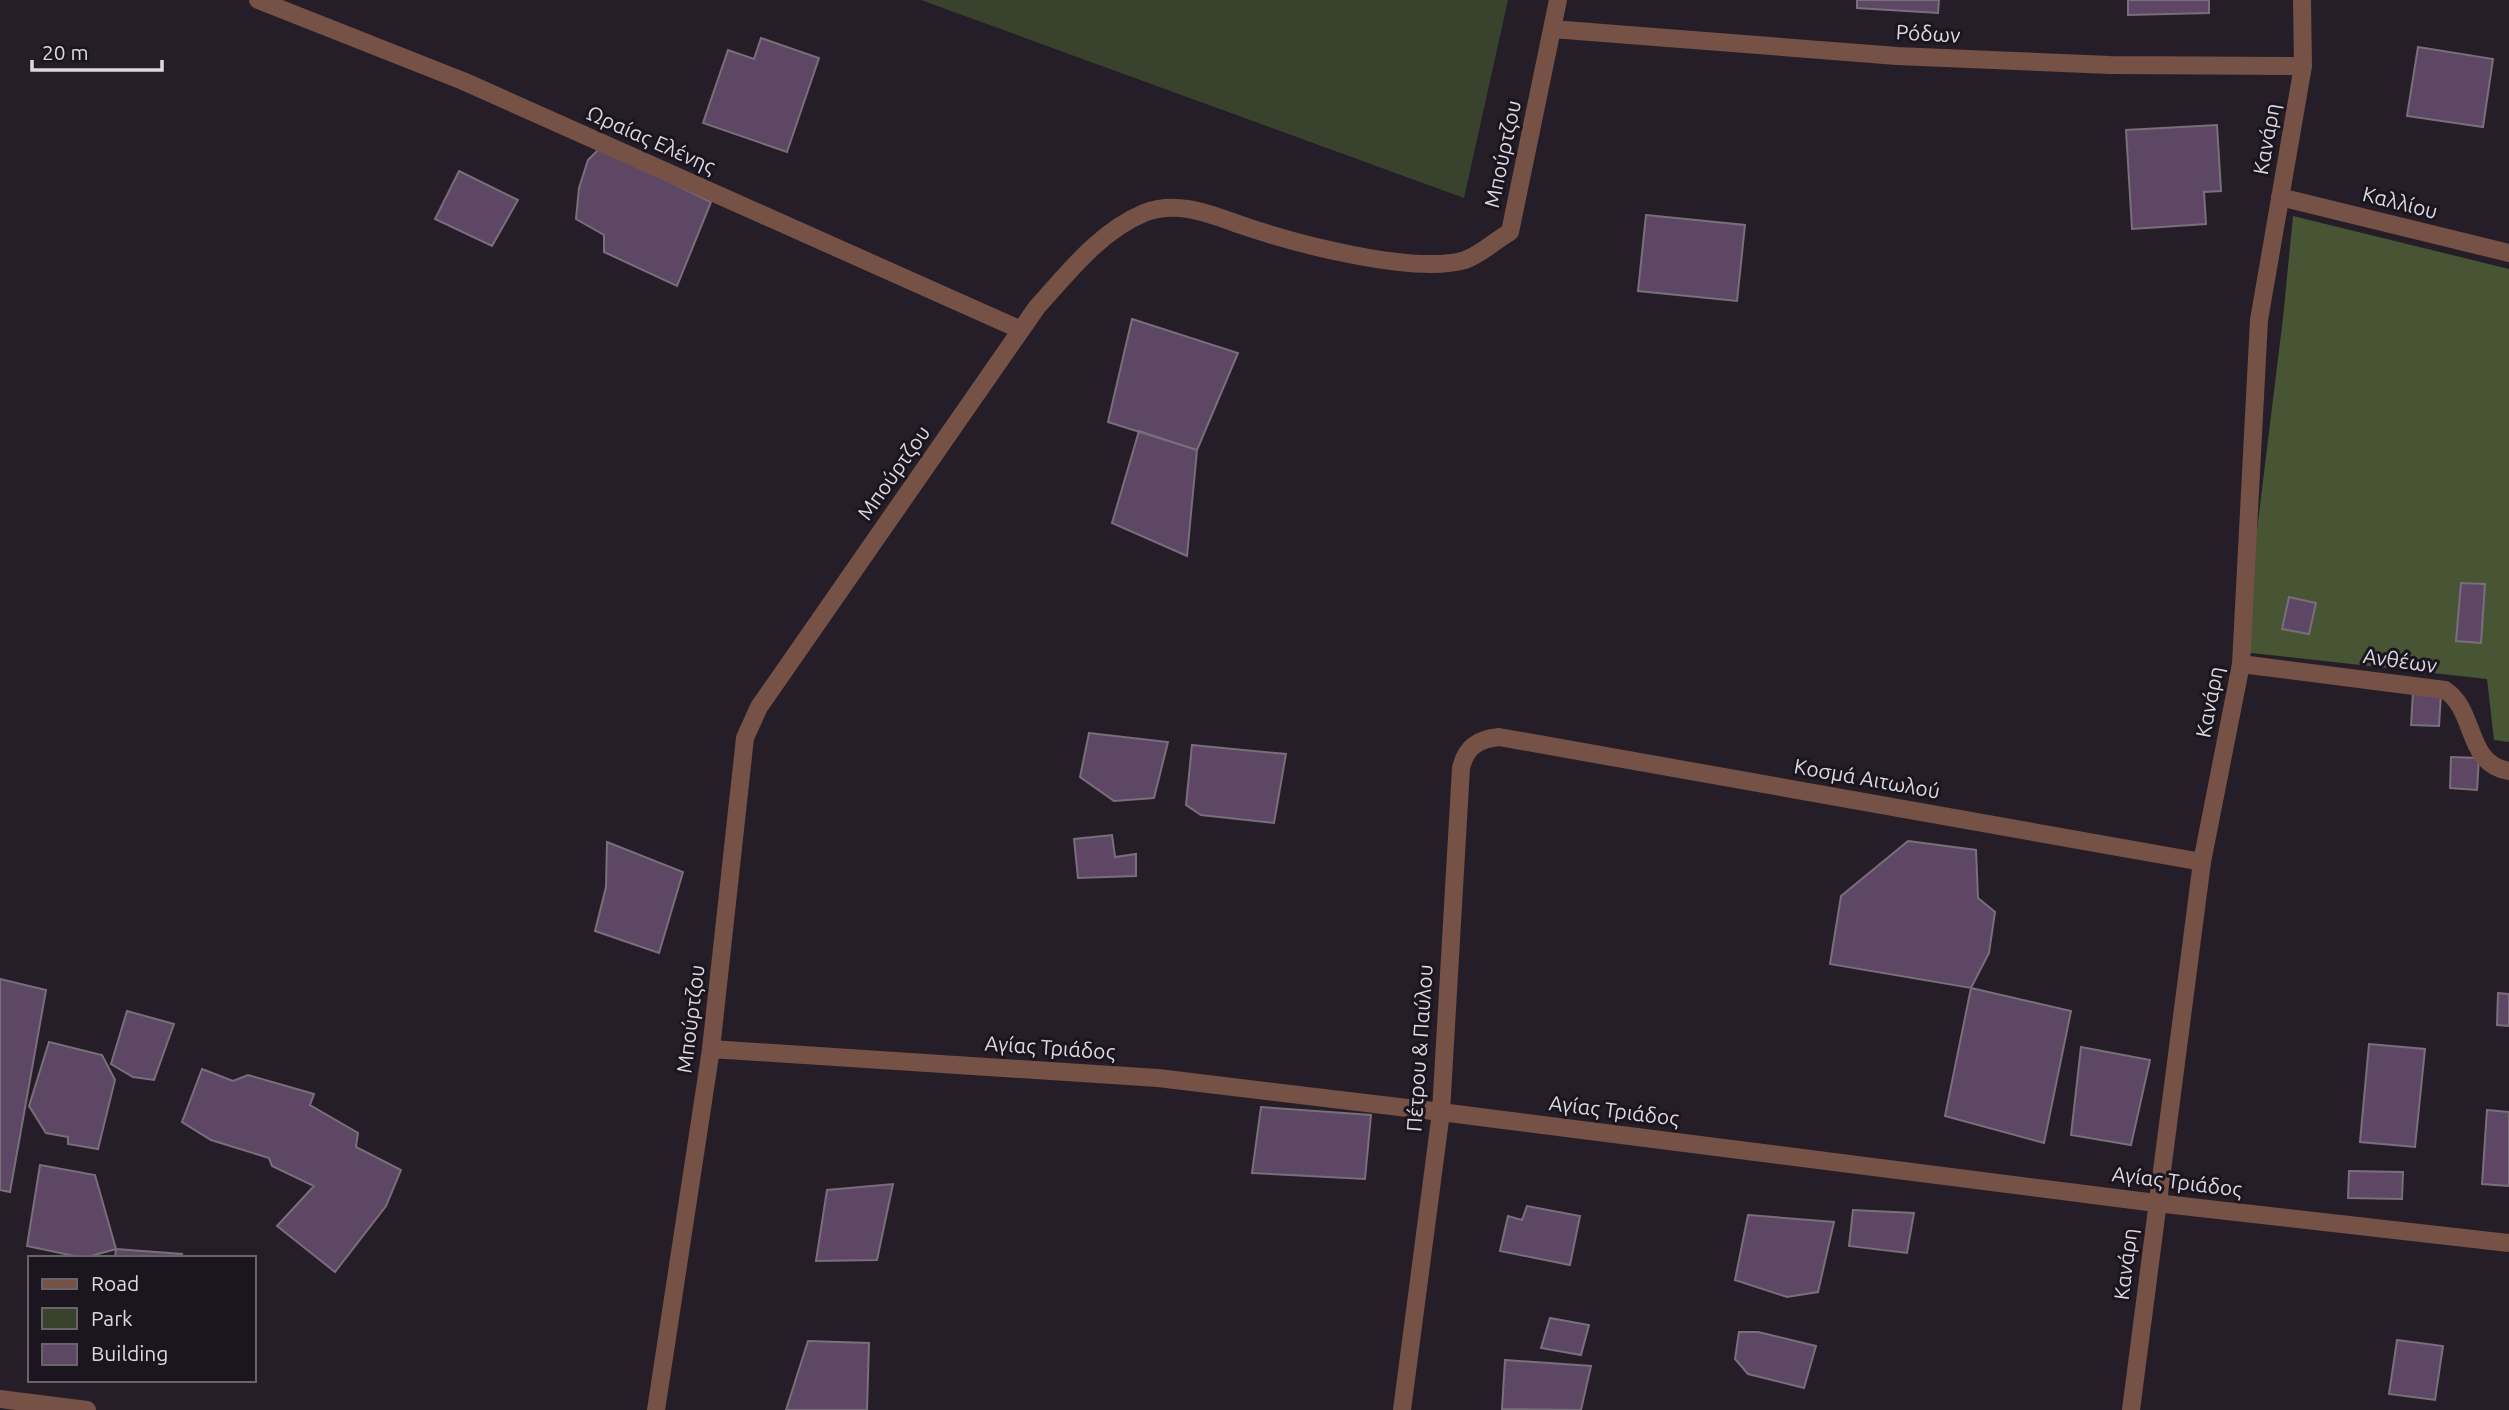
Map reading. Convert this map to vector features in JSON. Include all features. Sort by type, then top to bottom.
[{"type":"street","name":"Ωραίας Ελένης","points":[[258,0],[463,81],[1021,330]]},
{"type":"street","name":"Μπούρτζου","points":[[656,1410],[712,1049],[746,738],[751,721],[1037,307],[1088,251],[1118,228],[1145,213],[1170,207],[1195,210],[1260,232],[1349,254],[1430,265],[1466,259],[1510,232],[1558,0]]},
{"type":"street","name":"Κανάρη","points":[[2131,1410],[2202,862],[2241,664],[2259,320],[2303,66],[2302,0]]},
{"type":"street","name":"Ρόδων","points":[[1552,29],[1911,56],[2110,65],[2303,66]]},
{"type":"street","name":"Καλλίου","points":[[2280,197],[2509,253]]},
{"type":"street","name":"Ανθέων","points":[[2241,664],[2445,690],[2463,709],[2482,757],[2495,767],[2509,771]]},
{"type":"street","name":"Πέτρου & Παύλου","points":[[1402,1410],[1441,1112],[1464,754],[1474,744],[1486,738],[1524,741]]},
{"type":"street","name":"Κοσμά Αιτωλού","points":[[1524,741],[2202,862]]},
{"type":"street","name":"Αγίας Τριάδος","points":[[712,1049],[1158,1078],[2156,1203],[2509,1243]]},
{"type":"street","points":[[0,1399],[87,1410]]},
{"type":"green space","points":[[921,0],[1508,0],[1464,198]]},
{"type":"green space","points":[[2293,216],[2509,269],[2509,742],[2494,740],[2487,679],[2242,652]]},
{"type":"building","points":[[1857,0],[1939,0],[1938,13],[1857,8]]},
{"type":"building","points":[[2128,0],[2209,0],[2209,13],[2128,15]]},
{"type":"building","points":[[761,38],[819,58],[787,152],[703,123],[728,50],[754,59]]},
{"type":"building","points":[[2418,47],[2493,59],[2483,127],[2407,116]]},
{"type":"building","points":[[2217,125],[2221,191],[2204,192],[2206,224],[2132,229],[2126,130]]},
{"type":"building","points":[[600,148],[711,202],[677,286],[604,252],[604,235],[576,219],[579,188],[588,160]]},
{"type":"building","points":[[459,171],[518,200],[492,246],[435,219]]},
{"type":"building","points":[[1646,215],[1745,225],[1737,301],[1638,291]]},
{"type":"building","points":[[1132,319],[1238,353],[1197,450],[1108,422]]},
{"type":"building","points":[[1139,431],[1197,450],[1187,556],[1112,523]]},
{"type":"building","points":[[2461,583],[2485,584],[2481,643],[2456,641]]},
{"type":"building","points":[[2289,597],[2316,603],[2309,634],[2282,629]]},
{"type":"building","points":[[2413,693],[2441,694],[2439,726],[2411,725]]},
{"type":"building","points":[[1089,733],[1168,742],[1154,798],[1114,801],[1080,777]]},
{"type":"building","points":[[1192,745],[1286,754],[1274,823],[1201,815],[1186,805]]},
{"type":"building","points":[[2451,757],[2479,758],[2477,790],[2450,788]]},
{"type":"building","points":[[1112,835],[1115,857],[1136,854],[1136,876],[1078,878],[1074,839]]},
{"type":"building","points":[[1908,841],[1976,850],[1978,898],[1995,912],[1989,953],[1971,988],[1830,964],[1841,896]]},
{"type":"building","points":[[607,842],[683,872],[659,953],[595,931],[606,887]]},
{"type":"building","points":[[0,979],[46,990],[10,1192],[0,1190]]},
{"type":"building","points":[[1971,988],[2071,1011],[2044,1143],[1945,1116]]},
{"type":"building","points":[[2498,993],[2509,994],[2509,1026],[2497,1025]]},
{"type":"building","points":[[127,1011],[174,1024],[154,1080],[133,1077],[111,1064]]},
{"type":"building","points":[[49,1042],[102,1055],[115,1080],[98,1149],[68,1144],[68,1137],[46,1133],[29,1106]]},
{"type":"building","points":[[2369,1044],[2425,1049],[2415,1147],[2360,1142]]},
{"type":"building","points":[[2081,1047],[2150,1060],[2131,1145],[2071,1135]]},
{"type":"building","points":[[202,1069],[233,1081],[248,1075],[314,1094],[310,1105],[358,1133],[356,1147],[401,1170],[386,1206],[335,1272],[277,1226],[314,1186],[272,1166],[269,1158],[211,1140],[182,1122]]},
{"type":"building","points":[[1261,1107],[1371,1115],[1365,1179],[1252,1173]]},
{"type":"building","points":[[2487,1110],[2509,1112],[2509,1186],[2482,1184]]},
{"type":"building","points":[[40,1165],[95,1175],[116,1249],[91,1256],[74,1256],[27,1246]]},
{"type":"building","points":[[2349,1171],[2403,1172],[2402,1199],[2348,1198]]},
{"type":"building","points":[[893,1184],[877,1260],[816,1261],[827,1190]]},
{"type":"building","points":[[1527,1206],[1580,1216],[1570,1265],[1500,1251],[1508,1216],[1522,1220]]},
{"type":"building","points":[[1853,1210],[1914,1213],[1907,1253],[1849,1246]]},
{"type":"building","points":[[1748,1215],[1834,1222],[1818,1292],[1787,1297],[1735,1280]]},
{"type":"building","points":[[116,1249],[182,1254],[182,1256],[115,1256]]},
{"type":"building","points":[[1550,1318],[1589,1325],[1581,1355],[1541,1348]]},
{"type":"building","points":[[1739,1332],[1758,1332],[1816,1346],[1804,1388],[1748,1374],[1735,1359]]},
{"type":"building","points":[[2397,1340],[2443,1346],[2435,1400],[2389,1394]]},
{"type":"building","points":[[808,1341],[869,1343],[867,1410],[786,1410]]},
{"type":"building","points":[[1505,1360],[1591,1366],[1581,1410],[1502,1409]]}]
